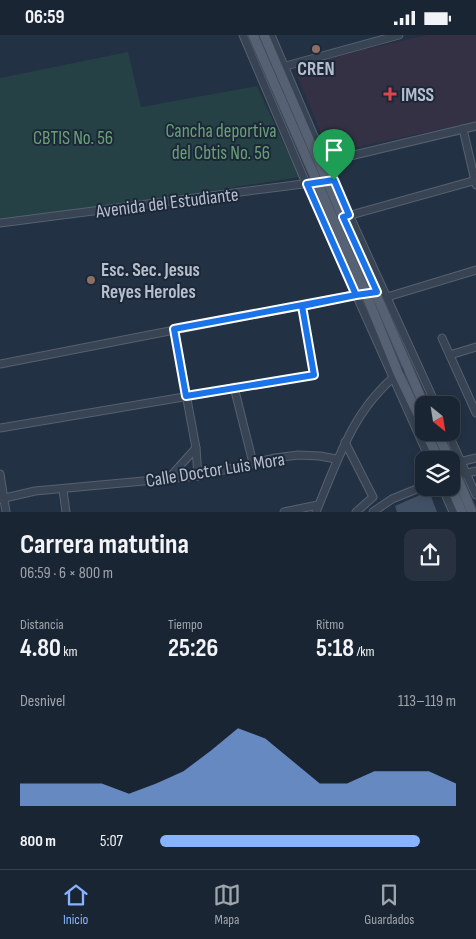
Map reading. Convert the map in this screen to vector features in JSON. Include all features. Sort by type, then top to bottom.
[{"type":"main road","points":[[253,35],[278,68],[290,134],[317,182],[342,217]]},
{"type":"main road","points":[[264,35],[330,181],[342,217],[377,292],[420,396]]},
{"type":"main road","points":[[350,236],[366,294],[396,376],[415,411]]},
{"type":"main road","points":[[460,488],[472,511]]},
{"type":"main road","points":[[455,496],[462,511]]},
{"type":"street","points":[[243,35],[290,134],[307,184],[356,295],[396,376],[426,451]]},
{"type":"street","points":[[271,35],[278,68],[400,35]]},
{"type":"street","points":[[325,162],[476,126]]},
{"type":"street","points":[[342,217],[476,182],[463,129]]},
{"type":"street","points":[[312,140],[325,162],[330,181]]},
{"type":"street","name":"Avenida del Estudiante","points":[[0,223],[330,181]]},
{"type":"street","points":[[350,236],[387,297],[432,396]]},
{"type":"street","points":[[387,297],[476,270]]},
{"type":"street","points":[[0,364],[174,329],[377,292]]},
{"type":"street","points":[[0,428],[314,375],[302,306]]},
{"type":"street","points":[[174,329],[196,448],[198,476]]},
{"type":"street","points":[[442,338],[475,409]]},
{"type":"street","points":[[450,355],[476,347]]},
{"type":"street","points":[[284,511],[317,508],[336,459],[354,425],[377,393],[407,367]]},
{"type":"street","points":[[234,387],[253,463]]},
{"type":"street","points":[[452,441],[476,495]]},
{"type":"street","points":[[345,442],[373,497],[356,511]]},
{"type":"street","points":[[168,479],[196,448]]},
{"type":"street","name":"Calle Doctor Luis Mora","points":[[2,499],[35,491],[198,476],[298,455],[336,459]]},
{"type":"street","points":[[462,462],[476,458]]},
{"type":"street","points":[[460,474],[476,471]]},
{"type":"street","points":[[0,474],[2,499],[6,511]]},
{"type":"street","points":[[63,489],[66,511]]},
{"type":"street","points":[[373,511],[392,499],[415,490]]},
{"type":"street","points":[[446,496],[453,511]]},
{"type":"shaded area","name":"IMSS","points":[[427,35],[476,35],[476,122],[329,153],[293,66]]},
{"type":"green space","name":"CBTIS No. 56","points":[[128,52],[141,107],[257,86],[299,177],[161,199],[0,221],[0,78]]},
{"type":"building","points":[[418,496],[431,496],[437,512],[397,512],[395,506]]},
{"type":"place","name":"CREN","points":[[316,49]]},
{"type":"place","name":"IMSS","points":[[390,94]]},
{"type":"place","name":"Esc. Sec. Jesus Reyes Heroles","points":[[91,280]]},
{"type":"route","points":[[334,180],[349,215],[343,217],[377,292],[302,306],[314,375],[186,396],[174,329],[356,295],[307,184],[334,180]]},
{"type":"park label","name":"Cancha deportiva del Cbtis No. 56","points":[[221,141]]}]
